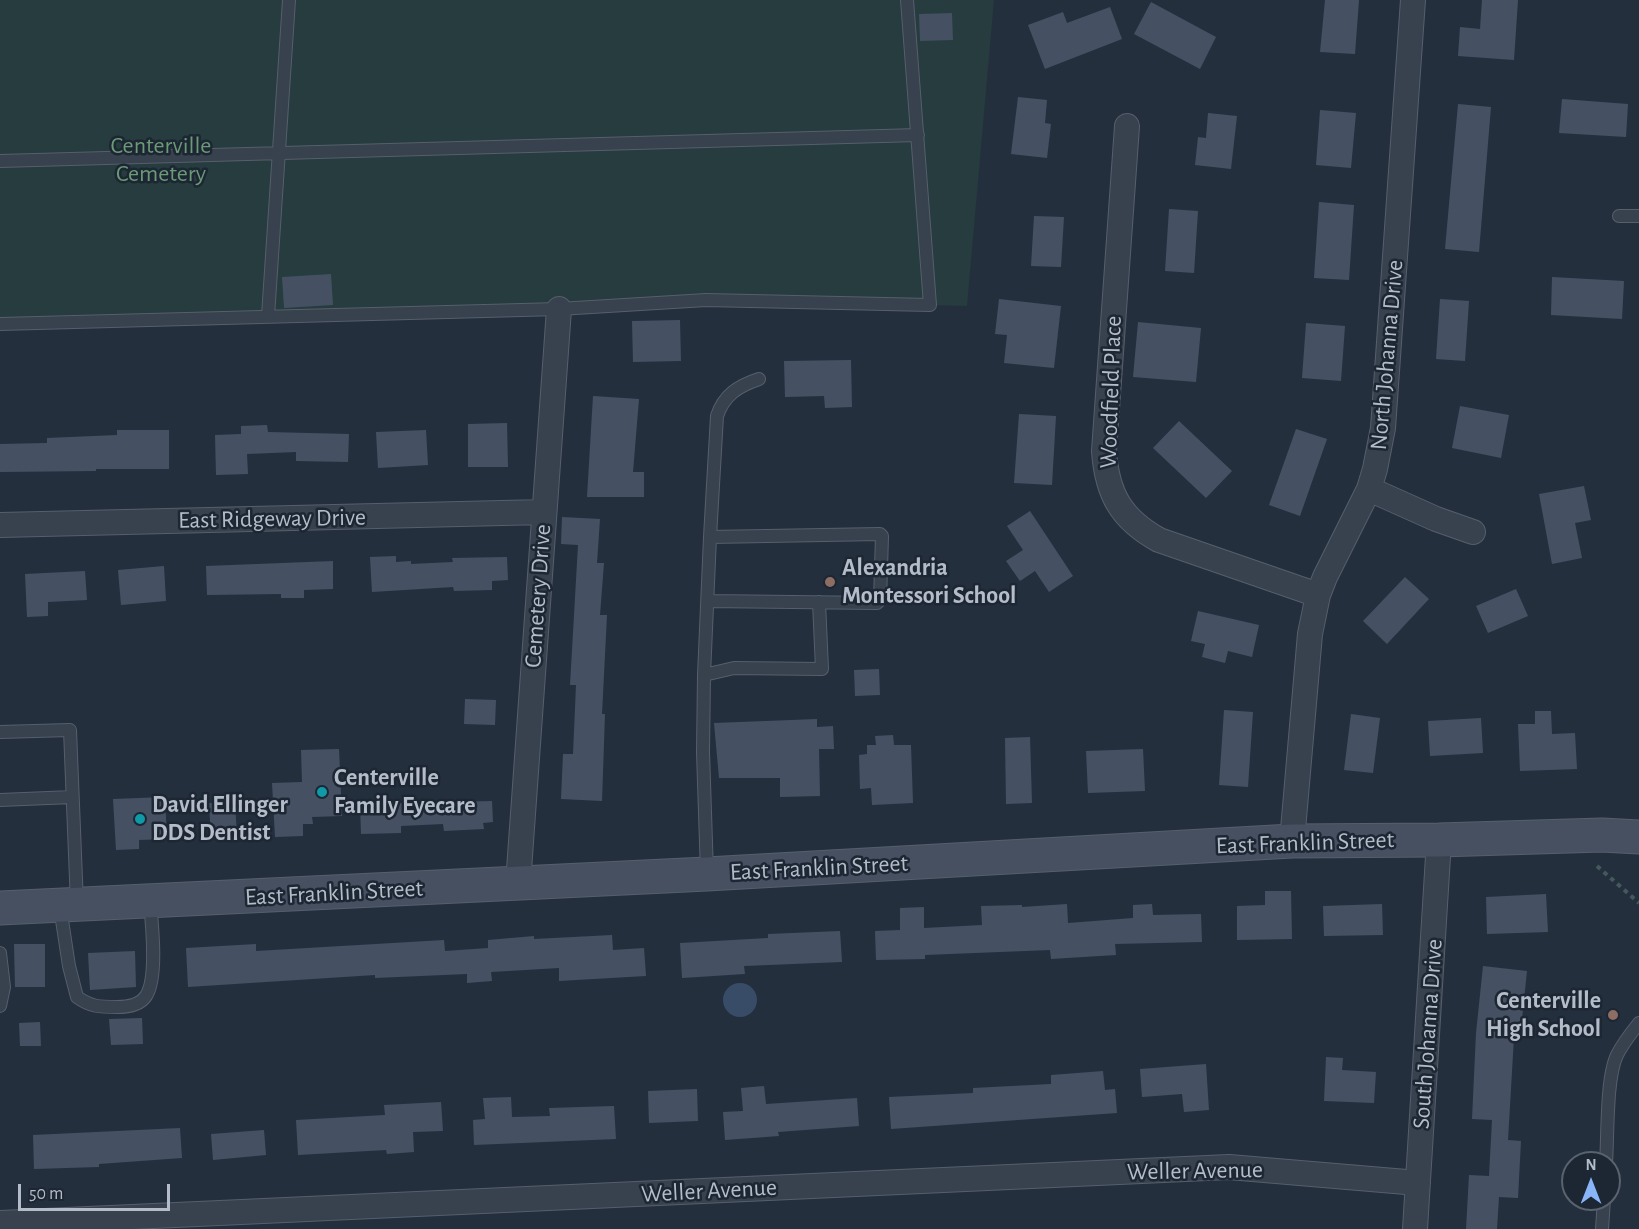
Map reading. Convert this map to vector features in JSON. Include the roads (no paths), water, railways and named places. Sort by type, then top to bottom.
[{"type":"street","name":"North Johanna Drive","points":[[1292,841],[1310,634],[1318,595],[1369,489],[1376,469],[1387,397],[1413,0]]},
{"type":"street","name":"Woodfield Place","points":[[1127,126],[1104,451],[1109,486],[1128,518],[1142,531],[1159,540],[1318,595]]},
{"type":"street","name":"Cemetery Drive","points":[[518,884],[559,309]]},
{"type":"street","points":[[1369,489],[1436,519],[1473,532]]},
{"type":"street","name":"East Ridgeway Drive","points":[[0,525],[544,512]]},
{"type":"street","name":"East Franklin Street","points":[[0,908],[518,884],[1292,841],[1439,840],[1602,835],[1639,837]]},
{"type":"street","name":"South Johanna Drive","points":[[1415,1229],[1439,840]]},
{"type":"street","name":"Weller Avenue","points":[[0,1223],[1229,1167],[1418,1183]]},
{"type":"lane","points":[[268,316],[289,0]]},
{"type":"lane","points":[[0,324],[559,309],[706,300],[930,305],[907,0]]},
{"type":"lane","points":[[0,161],[918,135]]},
{"type":"lane","points":[[1619,216],[1639,216]]},
{"type":"lane","points":[[707,874],[703,752],[704,675],[717,416],[724,400],[730,394],[738,387],[759,379]]},
{"type":"lane","points":[[708,602],[879,603],[881,534],[710,537]]},
{"type":"lane","points":[[704,675],[734,668],[822,669],[819,603]]},
{"type":"lane","points":[[0,732],[70,730],[72,797],[68,905],[69,966],[77,997],[89,1005],[123,1007],[140,1003],[147,995],[153,960],[150,901]]},
{"type":"lane","points":[[0,800],[72,797]]},
{"type":"lane","points":[[0,953],[3,987],[0,1006]]},
{"type":"lane","points":[[1607,1151],[1611,1072],[1616,1056],[1639,1023]]},
{"type":"lane","points":[[1602,1229],[1603,1211]]},
{"type":"water","points":[[740,983],[752,988],[757,1000],[752,1012],[740,1017],[728,1012],[723,1000],[728,988]]},
{"type":"place","name":"Alexandria Montessori School","points":[[830,582]]},
{"type":"place","name":"Centerville Family Eyecare","points":[[322,792]]},
{"type":"place","name":"David Ellinger DDS Dentist","points":[[140,819]]},
{"type":"place","name":"Centerville High School","points":[[1613,1015]]},
{"type":"park label","name":"Centerville Cemetery","points":[[161,160]]}]
